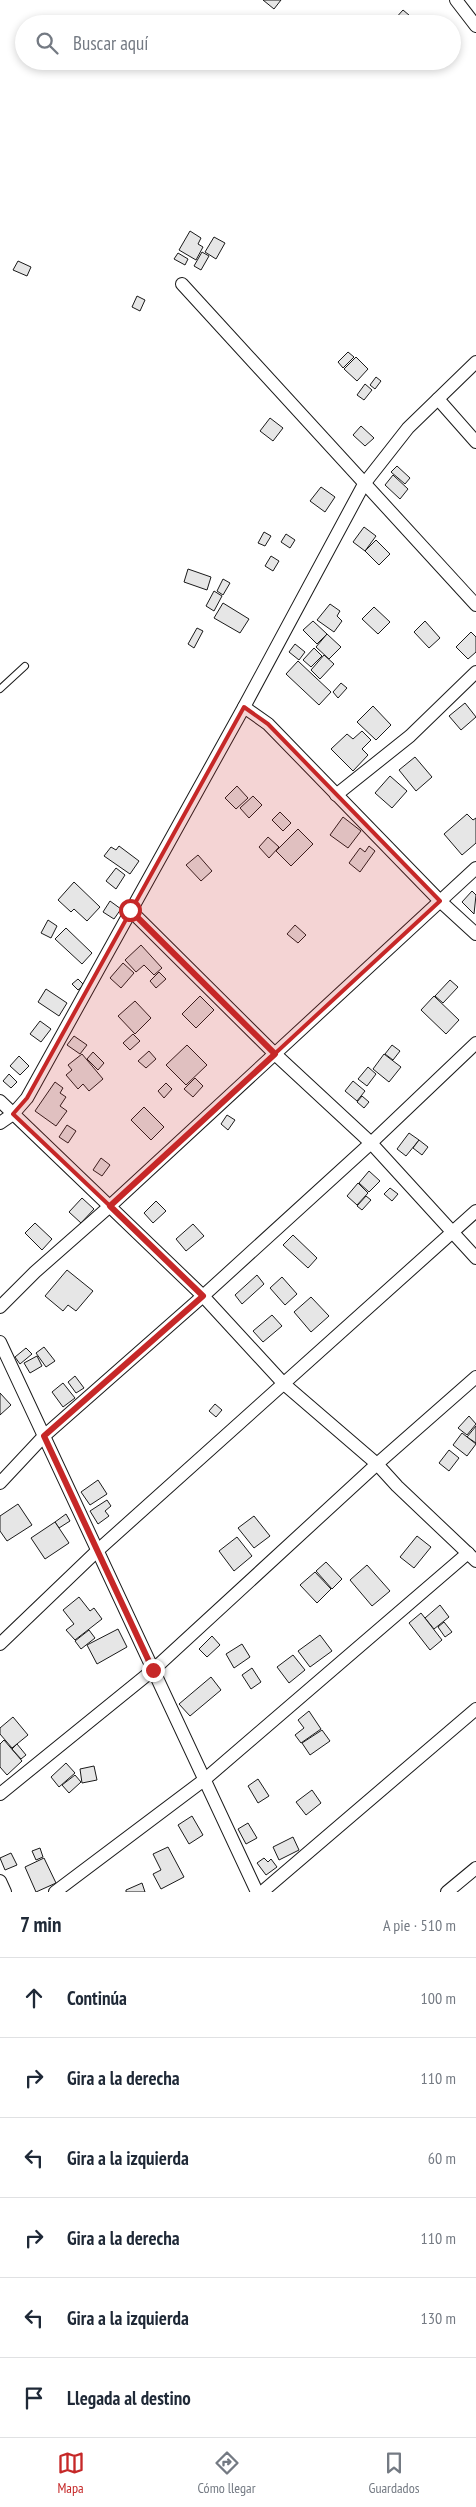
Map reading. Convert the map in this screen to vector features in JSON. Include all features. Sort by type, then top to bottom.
[{"type":"street","points":[[456,0],[476,26]]},
{"type":"street","points":[[182,284],[476,604]]},
{"type":"street","points":[[0,1122],[12,1114],[27,1098],[244,708],[364,484],[408,428],[476,362]]},
{"type":"street","points":[[438,399],[476,442]]},
{"type":"street","points":[[336,795],[410,736],[476,672]]},
{"type":"street","points":[[244,708],[268,724],[440,901],[476,934]]},
{"type":"street","points":[[0,1306],[476,868]]},
{"type":"street","points":[[130,910],[275,1054],[371,1143],[476,1258]]},
{"type":"street","points":[[0,1483],[44,1436],[203,1296],[371,1143],[476,1043]]},
{"type":"street","points":[[0,1101],[203,1296],[284,1384],[377,1464],[397,1486],[472,1557],[204,1780],[55,1892]]},
{"type":"street","points":[[0,1644],[97,1550],[476,1211]]},
{"type":"street","points":[[0,1342],[257,1892]]},
{"type":"street","points":[[0,1794],[153,1670],[377,1464],[476,1377]]},
{"type":"street","points":[[262,1892],[476,1709]]},
{"type":"street","points":[[447,1892],[476,1868]]},
{"type":"street","points":[[0,1881],[5,1892]]},
{"type":"lane","points":[[0,689],[25,666]]},
{"type":"highlighted area","points":[[244,707],[268,724],[440,901],[110,1206],[13,1114],[27,1098]]},
{"type":"building","points":[[263,0],[281,0],[274,9]]},
{"type":"building","points":[[403,10],[409,15],[398,15]]},
{"type":"building","points":[[190,231],[201,238],[198,244],[203,247],[196,260],[179,250]]},
{"type":"building","points":[[214,237],[225,243],[216,259],[205,252]]},
{"type":"building","points":[[202,252],[209,256],[201,270],[194,266]]},
{"type":"building","points":[[178,253],[188,259],[185,265],[174,259]]},
{"type":"building","points":[[18,261],[31,267],[27,276],[13,270]]},
{"type":"building","points":[[137,296],[145,300],[140,311],[132,307]]},
{"type":"building","points":[[348,352],[354,357],[343,368],[338,362]]},
{"type":"building","points":[[356,357],[368,369],[357,381],[344,369]]},
{"type":"building","points":[[376,377],[381,381],[375,389],[370,385]]},
{"type":"building","points":[[365,384],[372,390],[364,400],[357,395]]},
{"type":"building","points":[[270,418],[283,428],[273,441],[260,431]]},
{"type":"building","points":[[361,426],[374,438],[365,446],[353,435]]},
{"type":"building","points":[[397,466],[410,478],[405,484],[391,472]]},
{"type":"building","points":[[393,475],[408,489],[400,499],[385,485]]},
{"type":"building","points":[[321,487],[335,497],[325,512],[310,501]]},
{"type":"building","points":[[364,527],[376,536],[365,551],[353,542]]},
{"type":"building","points":[[264,532],[271,536],[265,546],[258,543]]},
{"type":"building","points":[[286,534],[295,540],[290,548],[281,542]]},
{"type":"building","points":[[376,540],[390,554],[379,565],[365,551]]},
{"type":"building","points":[[271,556],[279,561],[273,571],[265,566]]},
{"type":"building","points":[[188,569],[211,577],[207,590],[184,582]]},
{"type":"building","points":[[223,579],[230,583],[223,595],[217,591]]},
{"type":"building","points":[[214,591],[222,596],[214,611],[206,606]]},
{"type":"building","points":[[223,603],[249,619],[240,633],[214,618]]},
{"type":"building","points":[[330,604],[340,611],[337,616],[342,621],[334,632],[317,620]]},
{"type":"building","points":[[374,607],[390,622],[378,634],[362,619]]},
{"type":"building","points":[[313,621],[327,634],[317,644],[303,630]]},
{"type":"building","points":[[425,621],[440,638],[429,648],[414,632]]},
{"type":"building","points":[[197,628],[203,631],[194,648],[188,644]]},
{"type":"building","points":[[471,632],[476,637],[476,652],[468,659],[456,647]]},
{"type":"building","points":[[327,634],[341,647],[329,659],[316,647]]},
{"type":"building","points":[[295,644],[305,652],[299,660],[289,652]]},
{"type":"building","points":[[314,648],[322,656],[311,667],[303,660]]},
{"type":"building","points":[[324,655],[334,664],[320,679],[311,670]]},
{"type":"building","points":[[298,661],[331,692],[319,705],[286,674]]},
{"type":"building","points":[[341,683],[347,688],[338,698],[333,692]]},
{"type":"building","points":[[465,703],[476,717],[461,730],[449,716]]},
{"type":"building","points":[[373,706],[391,725],[376,740],[357,722]]},
{"type":"building","points":[[362,731],[371,740],[362,749],[368,755],[353,771],[331,749],[347,734],[353,739]]},
{"type":"building","points":[[415,757],[432,777],[416,791],[399,770]]},
{"type":"building","points":[[390,776],[407,791],[392,808],[375,793]]},
{"type":"building","points":[[237,786],[248,798],[236,809],[225,798]]},
{"type":"building","points":[[253,796],[262,805],[249,818],[240,808]]},
{"type":"building","points":[[280,812],[291,823],[283,831],[272,820]]},
{"type":"building","points":[[467,814],[473,820],[476,818],[476,843],[462,855],[444,834]]},
{"type":"building","points":[[343,817],[361,831],[348,848],[330,835]]},
{"type":"building","points":[[298,829],[313,844],[291,866],[276,851]]},
{"type":"building","points":[[268,837],[279,847],[269,858],[259,847]]},
{"type":"building","points":[[119,846],[139,861],[130,874],[104,856],[111,847],[116,850]]},
{"type":"building","points":[[369,846],[375,851],[360,872],[349,863],[360,848],[365,852]]},
{"type":"building","points":[[198,855],[212,871],[201,881],[186,865]]},
{"type":"building","points":[[116,868],[125,875],[116,889],[106,881]]},
{"type":"building","points":[[74,882],[100,907],[87,921],[74,909],[71,912],[58,900]]},
{"type":"building","points":[[472,891],[476,895],[474,914],[462,902]]},
{"type":"building","points":[[110,901],[121,909],[114,919],[103,912]]},
{"type":"building","points":[[48,920],[57,926],[51,938],[41,933]]},
{"type":"building","points":[[295,925],[306,935],[298,943],[287,934]]},
{"type":"building","points":[[66,928],[92,953],[82,964],[55,939]]},
{"type":"building","points":[[141,945],[162,968],[154,975],[144,965],[136,972],[125,960]]},
{"type":"building","points":[[123,963],[134,973],[121,988],[110,978]]},
{"type":"building","points":[[159,972],[166,979],[156,988],[150,981]]},
{"type":"building","points":[[78,979],[84,985],[78,990],[72,984]]},
{"type":"building","points":[[450,980],[458,987],[443,1003],[435,996]]},
{"type":"building","points":[[46,989],[67,1003],[59,1016],[38,1002]]},
{"type":"building","points":[[200,996],[214,1010],[196,1028],[182,1014]]},
{"type":"building","points":[[434,996],[459,1020],[446,1034],[421,1010]]},
{"type":"building","points":[[135,1001],[151,1018],[135,1034],[118,1016]]},
{"type":"building","points":[[40,1021],[51,1029],[41,1042],[30,1034]]},
{"type":"building","points":[[133,1034],[140,1041],[130,1050],[123,1043]]},
{"type":"building","points":[[74,1036],[87,1045],[80,1054],[67,1045]]},
{"type":"building","points":[[187,1045],[207,1065],[186,1085],[166,1065]]},
{"type":"building","points":[[392,1045],[400,1051],[393,1060],[385,1054]]},
{"type":"building","points":[[149,1051],[156,1059],[146,1068],[138,1061]]},
{"type":"building","points":[[93,1052],[104,1063],[98,1070],[87,1059]]},
{"type":"building","points":[[82,1054],[103,1079],[89,1091],[83,1084],[78,1089],[66,1075],[72,1070],[68,1065]]},
{"type":"building","points":[[384,1054],[401,1067],[389,1082],[373,1069]]},
{"type":"building","points":[[19,1056],[29,1066],[20,1075],[10,1066]]},
{"type":"building","points":[[368,1067],[376,1074],[367,1086],[358,1079]]},
{"type":"building","points":[[9,1074],[17,1082],[11,1088],[3,1081]]},
{"type":"building","points":[[195,1078],[203,1086],[193,1097],[184,1089]]},
{"type":"building","points":[[353,1081],[365,1091],[357,1101],[345,1091]]},
{"type":"building","points":[[55,1082],[63,1088],[60,1093],[66,1097],[60,1106],[67,1111],[56,1126],[35,1111]]},
{"type":"building","points":[[166,1083],[172,1089],[164,1098],[158,1091]]},
{"type":"building","points":[[362,1096],[369,1102],[364,1108],[357,1102]]},
{"type":"building","points":[[144,1107],[164,1127],[151,1140],[131,1120]]},
{"type":"building","points":[[227,1115],[235,1120],[228,1130],[221,1124]]},
{"type":"building","points":[[67,1125],[76,1131],[68,1143],[59,1137]]},
{"type":"building","points":[[409,1133],[419,1140],[406,1156],[397,1149]]},
{"type":"building","points":[[419,1140],[428,1147],[422,1155],[413,1148]]},
{"type":"building","points":[[101,1158],[110,1165],[102,1176],[93,1170]]},
{"type":"building","points":[[369,1171],[380,1181],[369,1192],[359,1183]]},
{"type":"building","points":[[358,1183],[368,1193],[357,1205],[347,1196]]},
{"type":"building","points":[[390,1188],[398,1194],[392,1201],[384,1194]]},
{"type":"building","points":[[366,1196],[371,1200],[362,1210],[357,1206]]},
{"type":"building","points":[[82,1198],[94,1209],[81,1223],[69,1212]]},
{"type":"building","points":[[156,1201],[166,1211],[153,1223],[144,1213]]},
{"type":"building","points":[[35,1223],[52,1239],[42,1250],[25,1233]]},
{"type":"building","points":[[193,1224],[204,1236],[186,1251],[176,1239]]},
{"type":"building","points":[[293,1235],[317,1258],[308,1268],[283,1245]]},
{"type":"building","points":[[67,1270],[93,1291],[76,1311],[68,1305],[63,1311],[45,1296]]},
{"type":"building","points":[[257,1275],[264,1284],[242,1304],[235,1295]]},
{"type":"building","points":[[282,1277],[297,1294],[285,1305],[270,1288]]},
{"type":"building","points":[[311,1297],[329,1316],[311,1332],[294,1312]]},
{"type":"building","points":[[272,1315],[282,1326],[263,1342],[253,1331]]},
{"type":"building","points":[[44,1347],[55,1361],[46,1367],[36,1353]]},
{"type":"building","points":[[26,1348],[32,1354],[20,1364],[15,1357]]},
{"type":"building","points":[[37,1356],[42,1366],[30,1373],[24,1363]]},
{"type":"building","points":[[75,1376],[84,1388],[76,1393],[68,1382]]},
{"type":"building","points":[[63,1383],[75,1398],[63,1407],[52,1392]]},
{"type":"building","points":[[0,1393],[11,1405],[0,1415]]},
{"type":"building","points":[[215,1404],[222,1410],[216,1417],[209,1411]]},
{"type":"building","points":[[469,1416],[476,1424],[467,1435],[458,1428]]},
{"type":"building","points":[[476,1426],[476,1443],[467,1437]]},
{"type":"building","points":[[462,1433],[476,1444],[467,1456],[453,1445]]},
{"type":"building","points":[[449,1450],[459,1458],[449,1471],[439,1463]]},
{"type":"building","points":[[98,1480],[107,1494],[90,1505],[81,1492]]},
{"type":"building","points":[[107,1500],[111,1506],[105,1511],[109,1516],[98,1524],[90,1511]]},
{"type":"building","points":[[18,1504],[32,1525],[7,1541],[0,1531],[0,1516]]},
{"type":"building","points":[[66,1514],[70,1521],[59,1528],[55,1522]]},
{"type":"building","points":[[254,1516],[270,1536],[254,1548],[238,1528]]},
{"type":"building","points":[[55,1522],[69,1543],[45,1559],[31,1538]]},
{"type":"building","points":[[417,1536],[431,1547],[414,1568],[400,1557]]},
{"type":"building","points":[[237,1537],[252,1556],[234,1571],[219,1551]]},
{"type":"building","points":[[326,1562],[342,1579],[332,1589],[316,1571]]},
{"type":"building","points":[[367,1565],[390,1591],[372,1606],[350,1580]]},
{"type":"building","points":[[315,1572],[331,1589],[317,1603],[300,1585]]},
{"type":"building","points":[[79,1597],[90,1611],[94,1608],[102,1619],[75,1640],[66,1630],[74,1624],[63,1610]]},
{"type":"building","points":[[440,1605],[449,1617],[434,1629],[425,1618]]},
{"type":"building","points":[[421,1613],[442,1640],[430,1650],[409,1623]]},
{"type":"building","points":[[444,1622],[452,1632],[445,1637],[438,1627]]},
{"type":"building","points":[[118,1629],[127,1647],[97,1664],[87,1645]]},
{"type":"building","points":[[89,1630],[95,1638],[81,1649],[75,1641]]},
{"type":"building","points":[[320,1635],[332,1651],[310,1667],[298,1651]]},
{"type":"building","points":[[212,1636],[220,1645],[207,1657],[199,1649]]},
{"type":"building","points":[[242,1644],[250,1657],[234,1668],[226,1654]]},
{"type":"building","points":[[293,1655],[305,1670],[289,1683],[277,1667]]},
{"type":"building","points":[[252,1668],[261,1682],[251,1689],[242,1675]]},
{"type":"building","points":[[211,1677],[221,1690],[190,1716],[179,1704]]},
{"type":"building","points":[[309,1711],[321,1729],[301,1743],[295,1735],[304,1728],[298,1720]]},
{"type":"building","points":[[13,1717],[28,1735],[12,1748],[0,1734],[0,1728]]},
{"type":"building","points":[[322,1730],[330,1741],[310,1755],[302,1743]]},
{"type":"building","points":[[4,1740],[22,1761],[7,1775],[0,1767],[0,1744]]},
{"type":"building","points":[[17,1744],[26,1755],[21,1759],[12,1749]]},
{"type":"building","points":[[66,1763],[75,1773],[59,1787],[51,1777]]},
{"type":"building","points":[[94,1766],[97,1780],[82,1783],[80,1769]]},
{"type":"building","points":[[75,1775],[81,1782],[69,1793],[62,1785]]},
{"type":"building","points":[[258,1779],[269,1796],[258,1803],[248,1786]]},
{"type":"building","points":[[312,1790],[321,1803],[306,1815],[296,1802]]},
{"type":"building","points":[[192,1816],[203,1835],[189,1844],[178,1825]]},
{"type":"building","points":[[248,1823],[257,1838],[246,1844],[238,1829]]},
{"type":"building","points":[[293,1837],[299,1850],[279,1860],[273,1847]]},
{"type":"building","points":[[168,1847],[184,1877],[161,1889],[153,1874],[161,1870],[153,1854]]},
{"type":"building","points":[[40,1848],[43,1857],[36,1860],[32,1851]]},
{"type":"building","points":[[11,1853],[17,1865],[5,1870],[0,1858]]},
{"type":"building","points":[[44,1858],[56,1883],[36,1892],[25,1867]]},
{"type":"building","points":[[264,1858],[268,1862],[271,1859],[277,1867],[266,1875],[257,1863]]},
{"type":"building","points":[[142,1883],[145,1892],[126,1892],[126,1890]]},
{"type":"route","points":[[130,910],[275,1054],[110,1206],[203,1296],[44,1436],[153,1670]]}]
